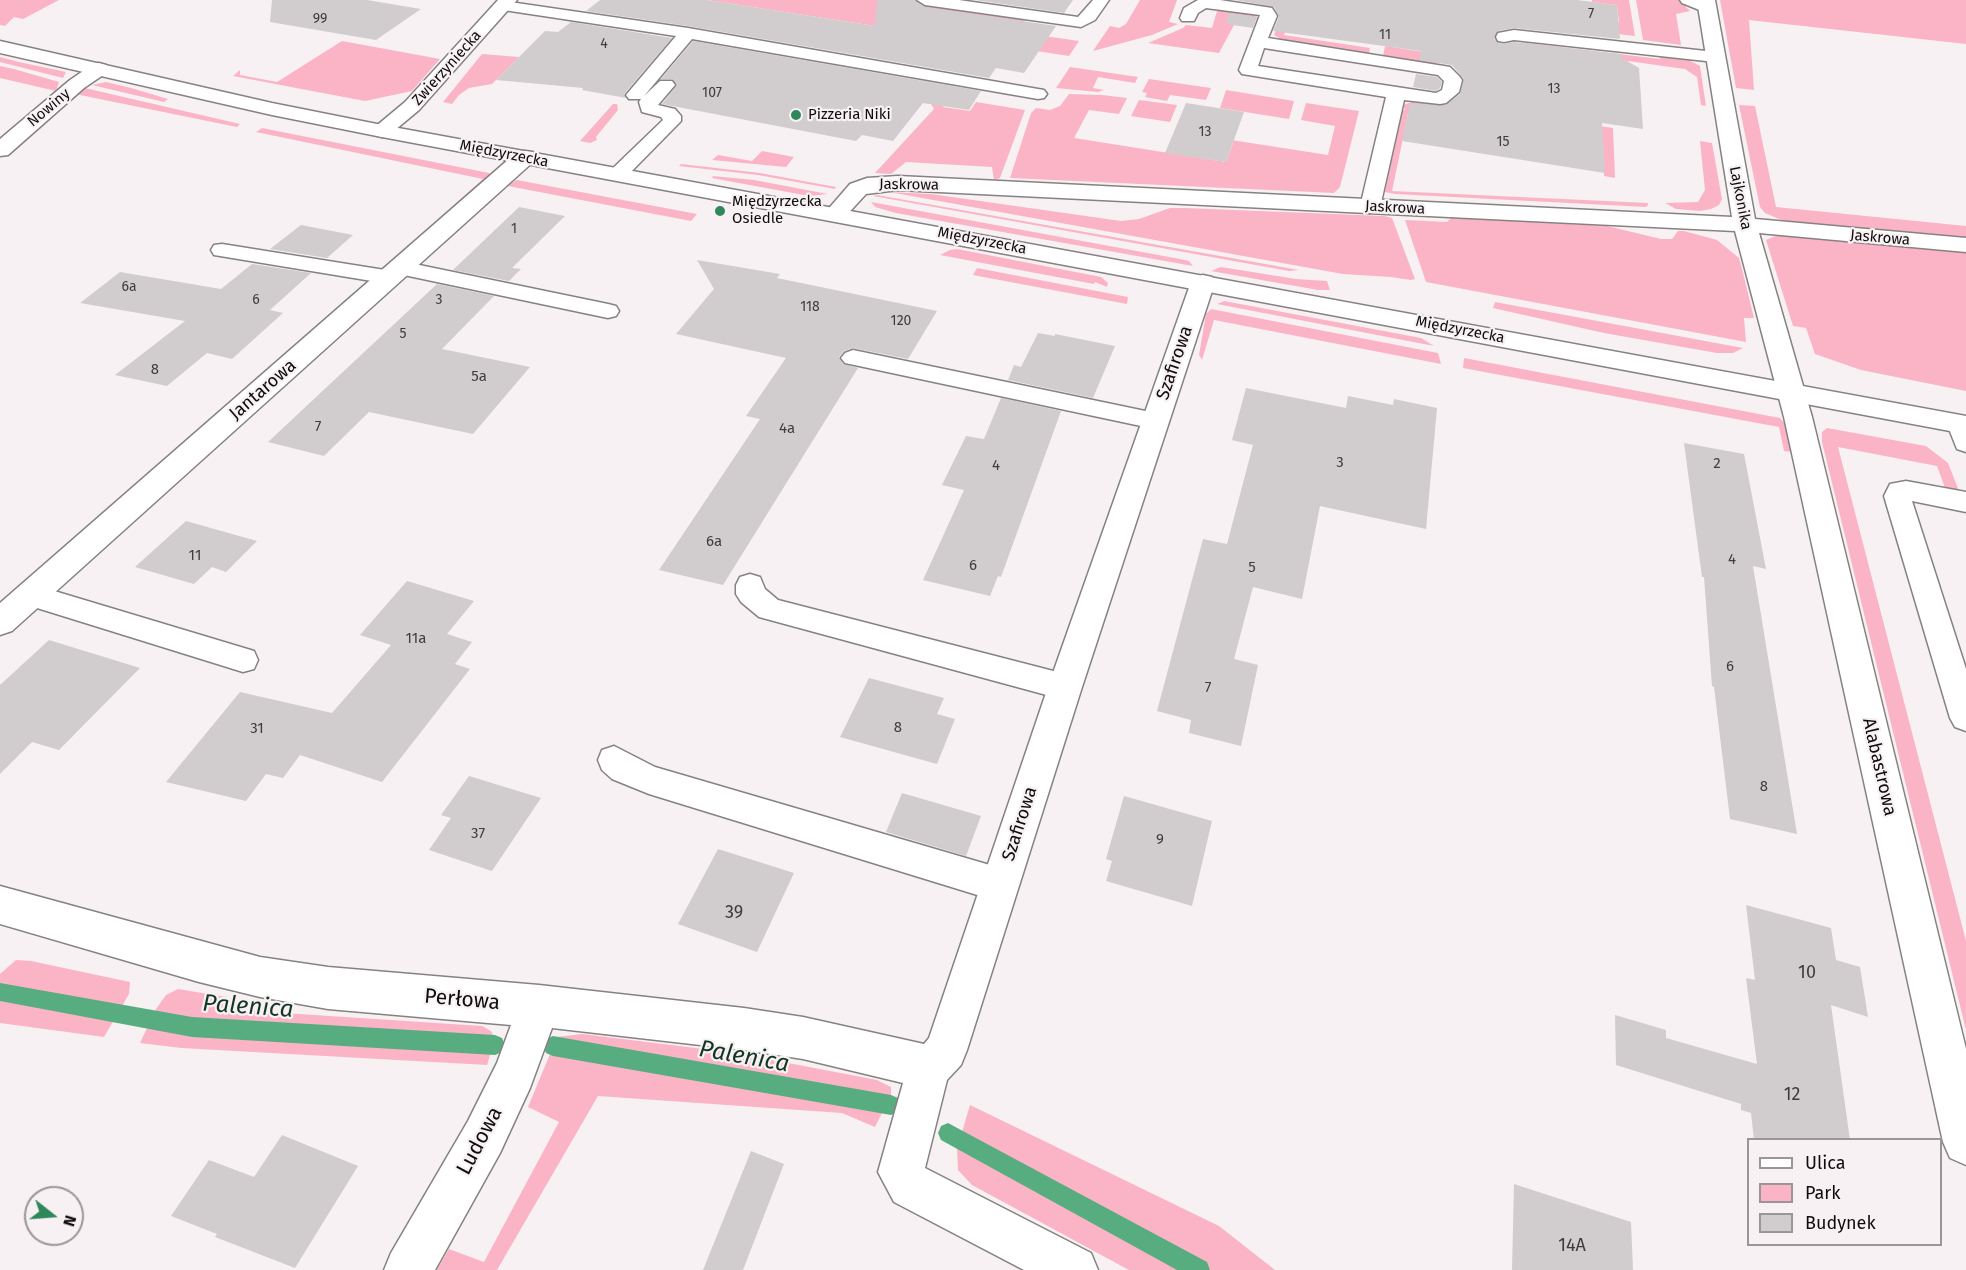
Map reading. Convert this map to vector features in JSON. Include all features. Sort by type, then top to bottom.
[{"type":"street","name":"Zwierzyniecka","points":[[382,131],[412,106],[505,3]]},
{"type":"street","name":"Lajkonika","points":[[1701,3],[1715,57],[1745,225],[1791,392]]},
{"type":"street","name":"Międzyrzecka","points":[[0,47],[272,109],[382,131],[1791,392],[1964,430]]},
{"type":"street","name":"Nowiny","points":[[0,150],[77,84],[99,69]]},
{"type":"street","name":"Jantarowa","points":[[0,622],[525,158]]},
{"type":"street","name":"Jaskrowa","points":[[835,214],[858,189],[881,183],[1745,225],[1966,246]]},
{"type":"street","name":"Szafirowa","points":[[1074,1270],[910,1186],[901,1172],[929,1066],[938,1061],[946,1050],[1065,687],[1203,282]]},
{"type":"street","name":"Alabastrowa","points":[[1791,392],[1966,1142]]},
{"type":"street","name":"Perłowa","points":[[0,905],[199,962],[328,988],[539,1006],[744,1029],[802,1038],[929,1066]]},
{"type":"street","name":"Ludowa","points":[[408,1270],[484,1137],[515,1074],[539,1006]]},
{"type":"lane","points":[[925,0],[1081,22],[1089,17],[1101,0]]},
{"type":"lane","points":[[505,3],[540,4],[688,33],[1038,94]]},
{"type":"lane","points":[[1188,18],[1190,11],[1197,4],[1206,3],[1266,11],[1269,16],[1258,42],[1248,70],[1440,99],[1450,92],[1453,80],[1444,71],[1433,68],[1258,42]]},
{"type":"lane","points":[[633,97],[688,33]]},
{"type":"lane","points":[[1504,37],[1514,35],[1715,57]]},
{"type":"lane","points":[[618,174],[672,121],[672,116],[668,113],[649,108],[648,102],[666,86]]},
{"type":"lane","points":[[1370,207],[1396,93]]},
{"type":"lane","points":[[222,250],[395,273],[608,311]]},
{"type":"lane","points":[[853,358],[1155,421]]},
{"type":"lane","points":[[1966,502],[1906,490],[1899,491],[1897,496],[1966,718]]},
{"type":"lane","points":[[750,585],[751,594],[769,609],[1065,687]]},
{"type":"lane","points":[[31,595],[243,660]]},
{"type":"lane","points":[[614,760],[624,769],[650,780],[1000,885]]},
{"type":"green space","points":[[0,0],[59,0],[23,19],[14,17],[5,26],[0,25]]},
{"type":"green space","points":[[707,0],[883,0],[1023,20],[1037,35],[1079,41],[1069,56]]},
{"type":"green space","points":[[1140,0],[1177,0],[1169,22],[1178,24],[1152,35],[1093,51],[1110,26],[1119,28],[1126,24]]},
{"type":"green space","points":[[1592,0],[1629,0],[1635,36],[1591,31],[1619,22],[1617,5],[1592,2]]},
{"type":"green space","points":[[1636,0],[1679,0],[1690,11],[1676,14],[1681,45],[1643,40]]},
{"type":"green space","points":[[1720,0],[1966,0],[1966,44],[1749,20],[1754,90],[1736,88]]},
{"type":"green space","points":[[1217,11],[1251,13],[1257,17],[1256,20],[1242,19],[1240,26],[1234,25],[1219,53],[1148,43],[1186,25],[1212,28]]},
{"type":"green space","points":[[1282,16],[1290,17],[1284,35],[1370,48],[1369,54],[1286,42],[1274,35]]},
{"type":"green space","points":[[342,41],[440,59],[412,91],[365,101],[233,76],[240,70],[240,75],[277,82]]},
{"type":"green space","points":[[1526,43],[1660,59],[1660,54],[1685,58],[1700,66],[1706,106],[1701,105],[1697,77],[1685,69],[1520,46]]},
{"type":"green space","points":[[1385,46],[1444,55],[1442,62],[1434,64],[1383,56]]},
{"type":"green space","points":[[1468,53],[1485,109],[1613,128],[1615,178],[1604,176],[1603,144],[1408,114],[1392,191],[1648,203],[1648,205],[1646,207],[1385,192],[1402,110],[1405,110],[1403,105],[1412,102],[1459,107]]},
{"type":"green space","points":[[482,54],[519,57],[492,84],[469,88],[452,104],[443,102]]},
{"type":"green space","points":[[0,57],[66,72],[63,78],[0,62]]},
{"type":"green space","points":[[0,66],[59,82],[56,91],[0,78]]},
{"type":"green space","points":[[1070,67],[1138,77],[1135,83],[1098,77],[1093,88],[1104,90],[1098,92],[1056,88]]},
{"type":"green space","points":[[1149,79],[1211,88],[1206,100],[1170,95],[1167,101],[1145,97],[1147,93],[1142,92]]},
{"type":"green space","points":[[106,82],[168,99],[164,102],[92,85]]},
{"type":"green space","points":[[85,88],[240,124],[237,127],[75,94]]},
{"type":"green space","points":[[1226,90],[1294,101],[1289,119],[1220,108]]},
{"type":"green space","points":[[1069,94],[1127,98],[1119,114],[1089,110],[1074,138],[1226,162],[1233,143],[1225,139],[1328,155],[1335,126],[1301,120],[1306,103],[1359,111],[1340,187],[1334,193],[1010,178],[1031,113],[1036,108],[1050,110],[1060,106]]},
{"type":"green space","points":[[948,98],[943,107],[970,111],[976,102],[1025,110],[1000,178],[994,180],[992,167],[906,162],[891,174],[875,173],[934,109],[928,99]]},
{"type":"green space","points":[[1139,100],[1177,105],[1170,122],[1131,116]]},
{"type":"green space","points":[[613,104],[617,104],[618,110],[596,137],[597,140],[590,143],[580,141]]},
{"type":"green space","points":[[1739,105],[1755,106],[1776,207],[1966,226],[1966,238],[1796,223],[1765,213],[1760,207]]},
{"type":"green space","points":[[262,128],[490,175],[441,221],[435,222],[483,179],[256,132]]},
{"type":"green space","points":[[1700,141],[1712,143],[1722,199],[1719,205],[1711,209],[1700,211],[1676,209],[1665,203],[1698,202],[1705,190]]},
{"type":"green space","points":[[762,151],[794,157],[786,167],[712,160],[718,155],[752,161]]},
{"type":"green space","points":[[681,164],[760,173],[836,187],[835,189],[758,175],[679,166]]},
{"type":"green space","points":[[713,176],[754,180],[828,194],[809,196],[712,178]]},
{"type":"green space","points":[[517,180],[697,214],[691,221],[508,186],[444,244],[442,243],[506,186]]},
{"type":"green space","points":[[889,192],[931,194],[1121,221],[1139,219],[1170,208],[1384,216],[1392,218],[1415,279],[1343,274]]},
{"type":"green space","points":[[873,196],[1299,270],[1289,271]]},
{"type":"green space","points":[[871,202],[1180,259],[1189,261],[1193,266],[896,213],[875,207]]},
{"type":"green space","points":[[1451,218],[1607,226],[1661,239],[1672,239],[1678,231],[1684,231],[1717,240],[1739,258],[1754,318],[1744,318],[1746,342],[1426,282],[1405,220],[1447,222]]},
{"type":"green space","points":[[1780,234],[1966,249],[1966,391],[1861,370],[1815,354],[1806,328],[1793,326],[1766,240]]},
{"type":"green space","points":[[957,249],[1101,277],[1108,283],[1107,287],[1095,282],[1094,284],[940,255]]},
{"type":"green space","points":[[1221,267],[1296,279],[1327,281],[1330,290],[1318,290],[1211,271]]},
{"type":"green space","points":[[977,268],[1128,297],[1127,304],[973,275]]},
{"type":"green space","points":[[1224,301],[1421,338],[1434,346],[1217,304]]},
{"type":"green space","points":[[1495,302],[1743,348],[1733,353],[1717,353],[1604,333],[1493,308]]},
{"type":"green space","points":[[1211,309],[1438,353],[1441,364],[1214,320],[1202,360],[1199,355],[1206,314]]},
{"type":"green space","points":[[1464,358],[1780,418],[1786,425],[1792,452],[1784,451],[1779,427],[1463,368]]},
{"type":"green space","points":[[1827,428],[1926,446],[1948,463],[1959,491],[1945,488],[1937,466],[1838,447],[1966,941],[1966,1030],[1822,442],[1822,432]]},
{"type":"green space","points":[[16,960],[31,961],[130,982],[129,994],[104,1037],[0,1023],[0,974]]},
{"type":"green space","points":[[178,989],[226,997],[238,1010],[482,1026],[491,1031],[495,1039],[487,1065],[181,1048],[140,1043],[156,1009],[166,995]]},
{"type":"green space","points":[[582,1034],[736,1053],[877,1080],[891,1087],[891,1095],[875,1127],[842,1113],[598,1096],[497,1270],[437,1270],[449,1249],[484,1262],[559,1122],[528,1107],[557,1037]]},
{"type":"green space","points":[[970,1105],[1219,1226],[1275,1270],[1129,1270],[972,1185],[958,1170],[957,1149]]},
{"type":"building","points":[[272,0],[367,0],[421,9],[376,40],[270,22]]},
{"type":"building","points":[[600,0],[707,0],[875,26],[877,0],[915,0],[925,7],[1056,26],[1024,73],[996,68],[989,78],[688,26],[586,11]]},
{"type":"building","points":[[975,0],[1073,0],[1064,13]]},
{"type":"building","points":[[1235,0],[1577,0],[1617,5],[1620,39],[1514,28],[1498,31],[1494,38],[1498,43],[1504,44],[1514,42],[1621,54],[1622,58],[1639,68],[1643,129],[1602,123],[1605,173],[1402,141],[1410,103],[1446,105],[1460,94],[1464,79],[1452,65],[1419,60],[1421,51],[1273,31],[1279,17],[1274,7]]},
{"type":"building","points":[[1228,13],[1257,17],[1253,28],[1227,24]]},
{"type":"building","points":[[571,22],[672,38],[624,94],[626,98],[582,90],[583,88],[496,80],[545,31],[558,32]]},
{"type":"building","points":[[693,41],[981,91],[969,110],[923,103],[893,141],[862,135],[856,141],[662,104],[677,85],[672,79],[661,79]]},
{"type":"building","points":[[1416,74],[1437,77],[1442,82],[1440,88],[1436,91],[1413,87]]},
{"type":"building","points":[[1186,103],[1244,112],[1226,162],[1165,153]]},
{"type":"building","points":[[519,207],[565,216],[512,268],[521,269],[509,281],[453,270]]},
{"type":"building","points":[[301,225],[353,235],[327,258],[270,249]]},
{"type":"building","points":[[697,260],[780,274],[777,278],[937,311],[908,359],[853,348],[844,351],[839,357],[843,364],[858,368],[723,585],[659,570],[760,419],[746,416],[786,358],[676,334],[714,289]]},
{"type":"building","points":[[252,264],[311,273],[270,310],[283,313],[232,359],[207,353],[167,386],[115,375],[185,321],[80,303],[120,272],[221,289]]},
{"type":"building","points":[[437,284],[494,296],[442,349],[530,367],[473,434],[369,412],[324,456],[268,442]]},
{"type":"building","points":[[1038,333],[1055,336],[1055,334],[1115,346],[1093,398],[1008,380],[1014,365],[1021,367]]},
{"type":"building","points":[[1246,388],[1346,408],[1348,396],[1393,405],[1394,399],[1437,408],[1426,529],[1320,506],[1302,599],[1253,587],[1234,659],[1258,665],[1241,746],[1189,733],[1191,720],[1157,711],[1203,539],[1227,544],[1253,445],[1232,440]]},
{"type":"building","points":[[1001,398],[1061,411],[1001,577],[998,576],[990,596],[923,580],[964,490],[942,485],[966,436],[984,439]]},
{"type":"building","points":[[1684,443],[1744,454],[1766,569],[1753,566],[1797,834],[1730,819],[1714,687],[1712,686],[1704,577],[1702,577]]},
{"type":"building","points":[[186,521],[257,541],[226,572],[212,567],[194,584],[135,567]]},
{"type":"building","points":[[407,581],[474,601],[447,634],[472,642],[455,664],[470,669],[382,782],[300,755],[283,778],[266,774],[246,801],[166,782],[240,692],[332,713],[391,645],[360,635]]},
{"type":"building","points":[[49,640],[140,668],[59,750],[32,742],[0,774],[0,685]]},
{"type":"building","points":[[869,678],[944,698],[937,714],[955,719],[937,764],[840,737]]},
{"type":"building","points":[[469,776],[541,798],[492,871],[429,850],[451,818],[441,815]]},
{"type":"building","points":[[902,793],[981,816],[966,856],[886,832]]},
{"type":"building","points":[[1124,796],[1212,821],[1192,906],[1106,881],[1112,861],[1106,859]]},
{"type":"building","points":[[718,849],[794,873],[757,952],[678,924]]},
{"type":"building","points":[[1746,905],[1831,928],[1836,960],[1860,967],[1868,1017],[1831,1005],[1850,1138],[1754,1138],[1751,1113],[1741,1110],[1741,1104],[1616,1065],[1615,1015],[1666,1030],[1666,1038],[1757,1064],[1746,978],[1755,980]]},
{"type":"building","points":[[282,1135],[358,1166],[295,1268],[215,1237],[217,1234],[171,1216],[209,1160],[254,1177]]},
{"type":"building","points":[[751,1151],[784,1164],[743,1270],[703,1270]]},
{"type":"building","points":[[1514,1184],[1631,1222],[1633,1270],[1512,1270]]},
{"type":"waterway","name":"Palenica","points":[[0,992],[192,1027],[495,1045]]},
{"type":"waterway","name":"Palenica","points":[[553,1046],[891,1105]]},
{"type":"waterway","name":"Palenica","points":[[948,1133],[1199,1270]]},
{"type":"place","name":"Pizzeria Niki","points":[[796,115]]},
{"type":"place","name":"Międzyrzecka Osiedle","points":[[720,211]]}]
